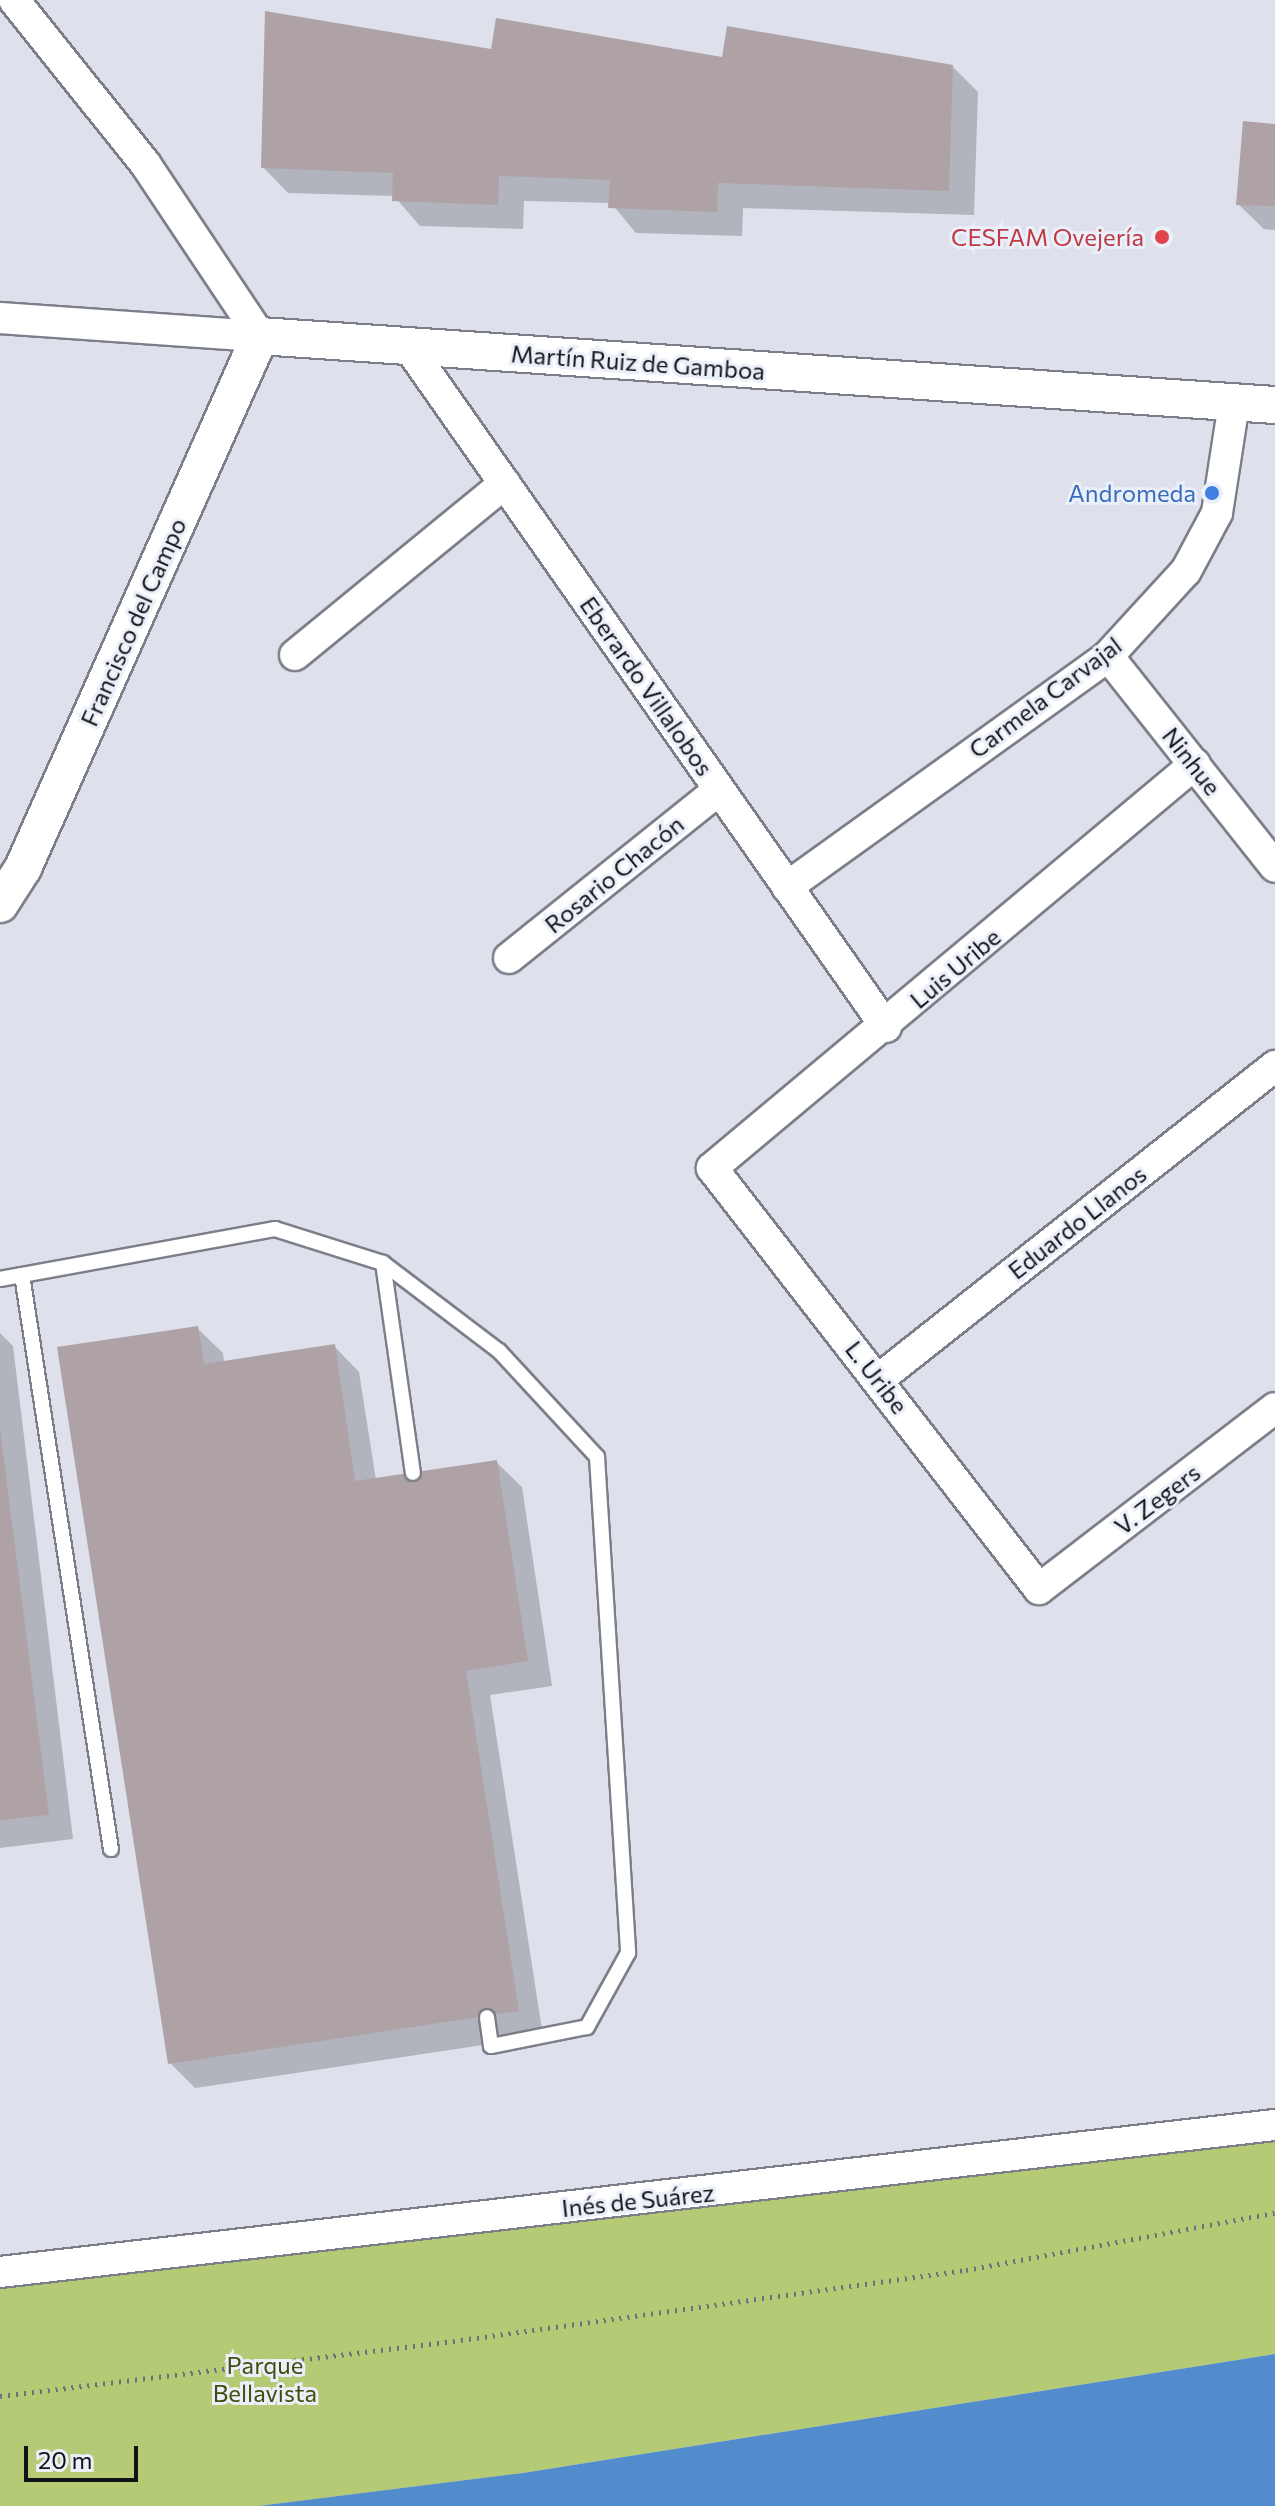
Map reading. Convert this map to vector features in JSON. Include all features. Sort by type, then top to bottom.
[{"type":"street","points":[[14,0],[146,165],[260,336]]},
{"type":"street","name":"Martín Ruiz de Gamboa","points":[[0,318],[1275,405]]},
{"type":"street","name":"Francisco del Campo","points":[[0,904],[23,868],[260,336]]},
{"type":"street","name":"Eberardo Villalobos","points":[[408,346],[886,1027]]},
{"type":"street","name":"Carmela Carvajal","points":[[787,887],[1108,656],[1186,571],[1209,534],[1222,489],[1234,403]]},
{"type":"street","points":[[295,655],[505,483]]},
{"type":"street","name":"Ninhue","points":[[1108,656],[1275,867]]},
{"type":"street","name":"Luis Uribe","points":[[712,1168],[886,1027],[1195,764]]},
{"type":"street","name":"Rosario Chacón","points":[[509,958],[719,790]]},
{"type":"street","name":"Eduardo Llanos","points":[[879,1379],[1275,1066]]},
{"type":"street","name":"L. Uribe","points":[[712,1168],[879,1379],[1039,1589]]},
{"type":"street","name":"V. Zegers","points":[[1039,1589],[1275,1408]]},
{"type":"street","name":"Inés de Suárez","points":[[0,2272],[1275,2125]]},
{"type":"lane","points":[[0,1279],[275,1229],[383,1263],[499,1351],[597,1457],[628,1953],[587,2027],[491,2046],[487,2017]]},
{"type":"lane","points":[[383,1263],[413,1473]]},
{"type":"lane","points":[[22,1275],[111,1849]]},
{"type":"path","points":[[0,2396],[461,2340],[966,2270],[1275,2213]]},
{"type":"green space","name":"Parque Bellavista","points":[[1275,2135],[1275,2354],[523,2473],[258,2506],[0,2506],[0,2282]]},
{"type":"water","points":[[1275,2354],[1275,2506],[258,2506],[523,2473]]},
{"type":"building","points":[[265,11],[491,49],[496,18],[722,57],[727,26],[953,65],[949,191],[718,183],[717,212],[608,208],[610,180],[499,176],[498,205],[392,201],[393,173],[261,168]]},
{"type":"building","points":[[1243,121],[1275,124],[1275,206],[1236,205]]},
{"type":"building","points":[[198,1326],[204,1364],[335,1344],[355,1481],[497,1460],[528,1661],[466,1671],[519,2011],[168,2064],[57,1347]]},
{"type":"building","points":[[0,1428],[49,1815],[0,1820]]},
{"type":"place","name":"CESFAM Ovejería","points":[[1162,237]]},
{"type":"place","name":"Andromeda","points":[[1212,493]]}]
